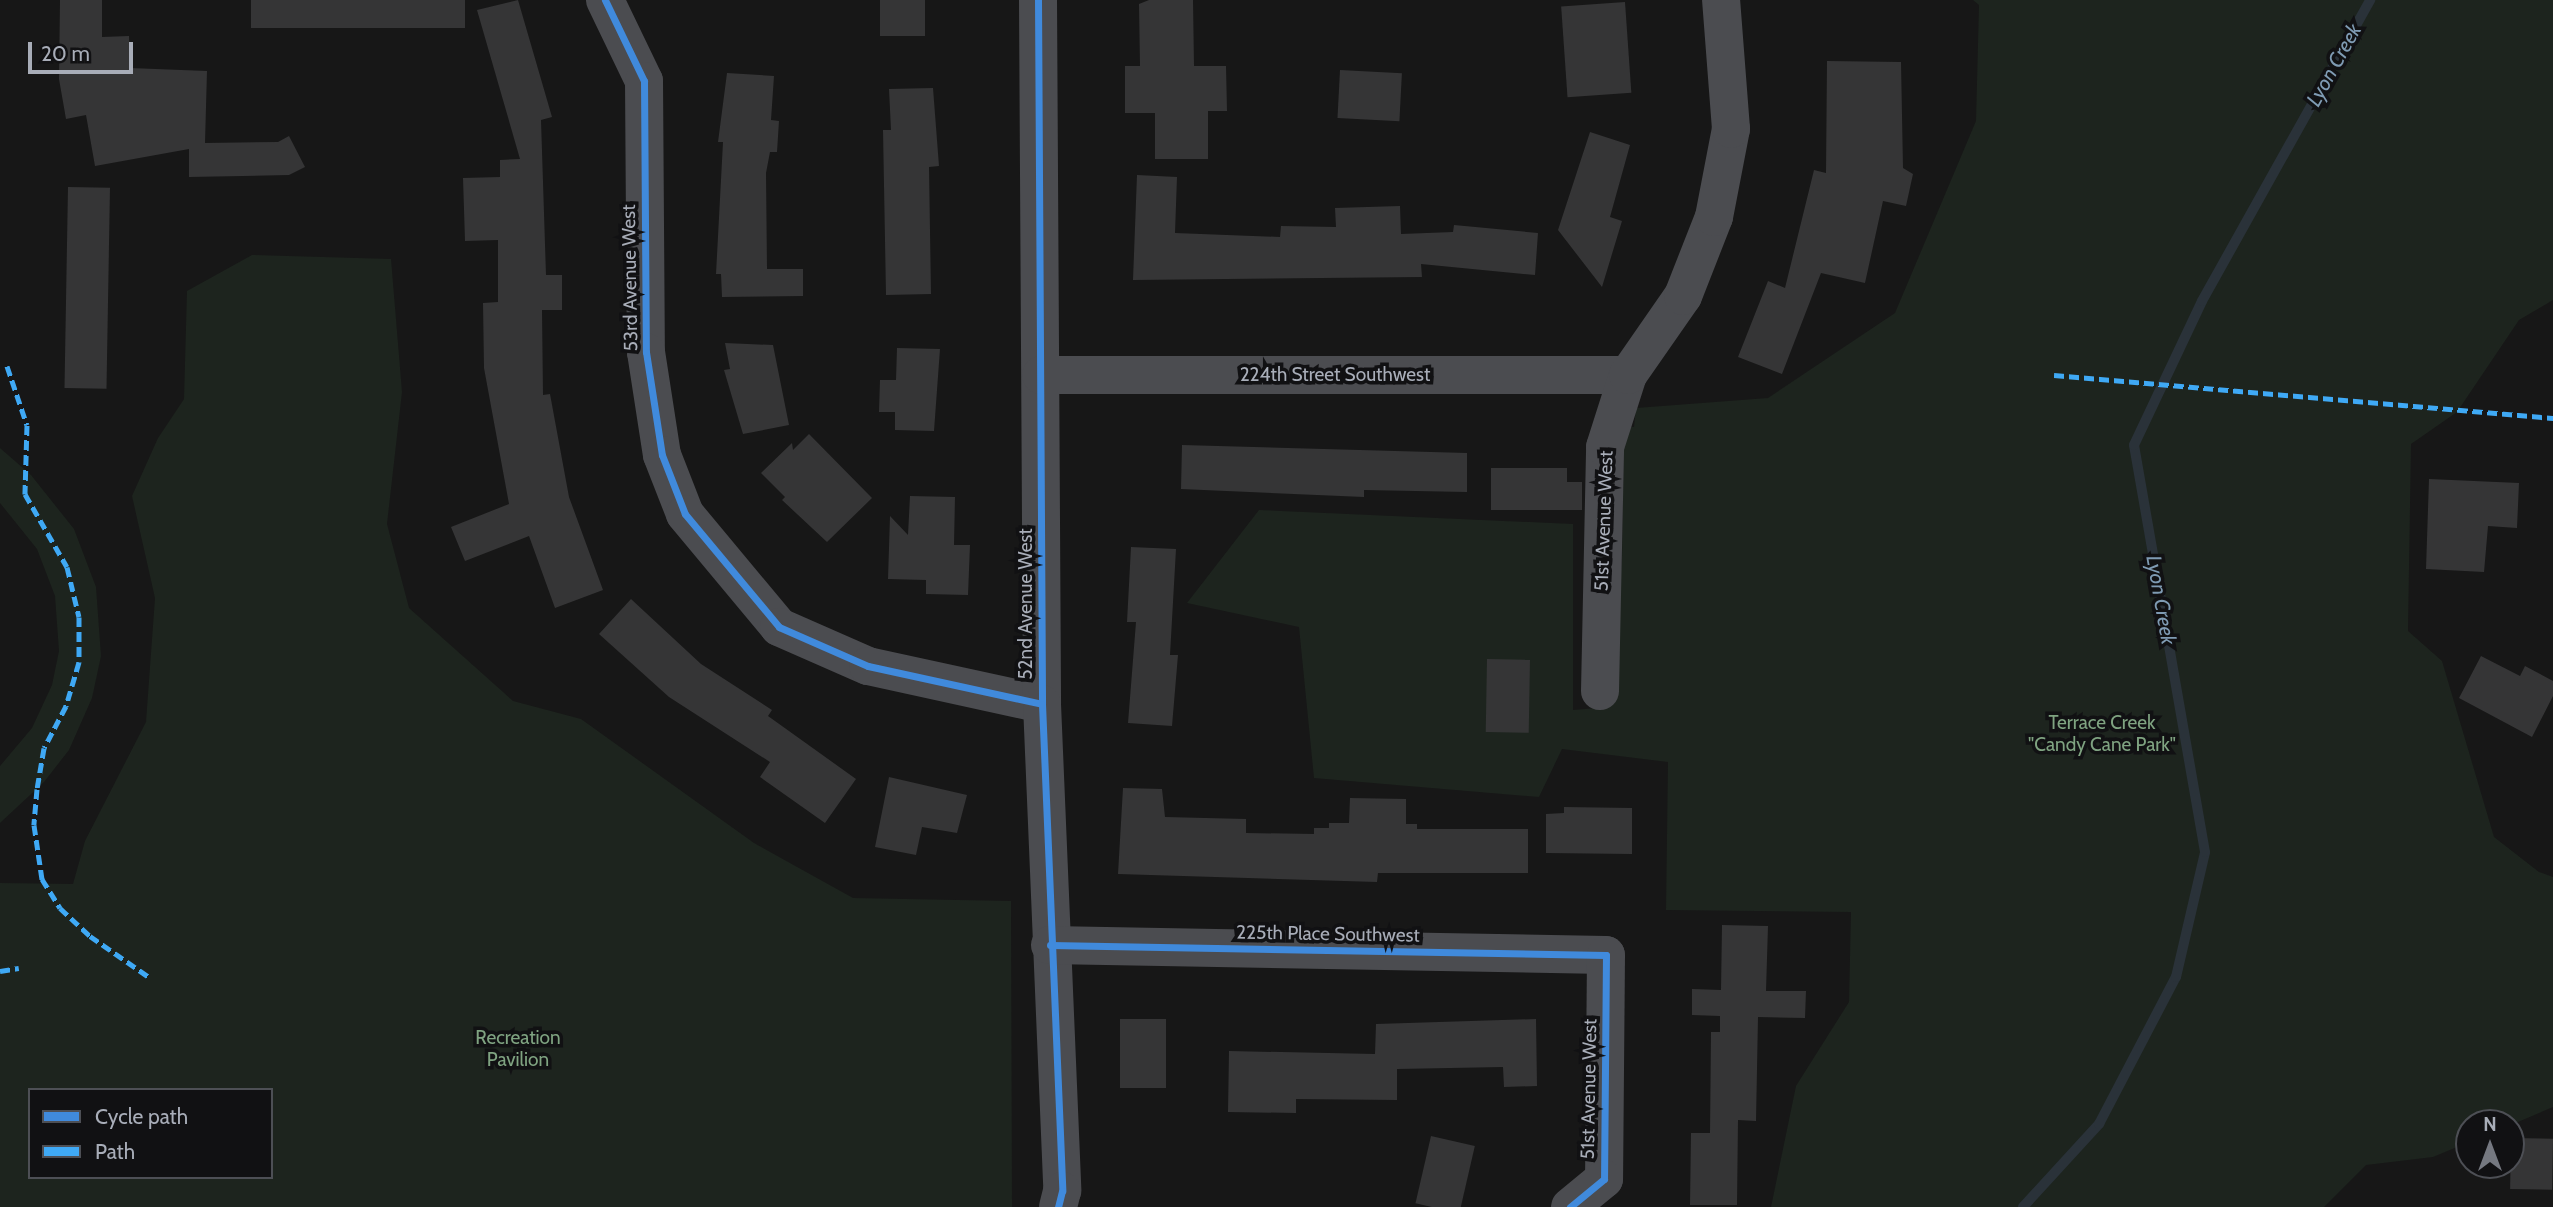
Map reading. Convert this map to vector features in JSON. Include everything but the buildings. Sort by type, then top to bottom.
[{"type":"street","name":"53rd Avenue West","points":[[605,0],[643,81],[646,352],[662,455],[685,514],[779,627],[868,666],[1042,704]]},
{"type":"street","name":"52nd Avenue West","points":[[1038,0],[1042,704],[1062,1191],[1058,1207]]},
{"type":"street","name":"51st Avenue West","points":[[1600,691],[1605,447],[1628,375],[1683,296],[1714,218],[1731,130],[1721,0]]},
{"type":"street","name":"224th Street Southwest","points":[[1041,375],[1628,375]]},
{"type":"street","name":"225th Place Southwest","points":[[1050,945],[1606,955]]},
{"type":"street","name":"51st Avenue West","points":[[1570,1207],[1604,1179],[1606,955]]},
{"type":"green space","name":"Terrace Creek \"Candy Cane Park\"","points":[[1973,0],[2553,0],[2553,300],[2519,320],[2457,412],[2411,444],[2408,631],[2442,661],[2494,837],[2539,872],[2553,877],[2553,1107],[2525,1119],[2525,1109],[2455,1109],[2455,1148],[2433,1157],[2366,1165],[2324,1207],[1771,1207],[1796,1086],[1849,1002],[1851,912],[1666,910],[1668,762],[1562,749],[1539,797],[1314,778],[1299,627],[1187,603],[1259,510],[1573,524],[1573,710],[1609,707],[1622,558],[1624,427],[1634,427],[1636,408],[1768,398],[1895,313],[1976,121],[1979,5]]},
{"type":"green space","name":"Recreation Pavilion","points":[[252,255],[391,259],[402,392],[387,524],[409,608],[513,701],[581,719],[754,843],[853,898],[1011,901],[1012,1207],[0,1207],[0,883],[73,884],[85,841],[146,722],[155,598],[132,496],[158,438],[184,399],[187,291]]},
{"type":"green space","points":[[0,448],[31,475],[74,529],[96,587],[101,656],[92,698],[69,750],[44,782],[0,823],[0,766],[32,728],[52,685],[59,651],[55,596],[37,549],[0,503]]},
{"type":"waterway","name":"Lyon Creek","points":[[2023,1207],[2099,1124],[2176,977],[2205,852],[2134,445],[2202,301],[2370,0]]},
{"type":"marked path","points":[[7,366],[27,425],[25,494],[67,567],[79,617],[79,662],[66,706],[44,748],[37,789],[34,825],[42,879],[60,908],[90,936],[149,977]]},
{"type":"marked path","points":[[2054,375],[2553,418]]},
{"type":"marked path","points":[[0,971],[19,968]]},
{"type":"cycle path","points":[[605,0],[644,81],[646,352],[662,455],[685,514],[779,627],[868,666],[1042,704]]},
{"type":"cycle path","points":[[1038,0],[1042,704],[1062,1191],[1058,1207]]},
{"type":"cycle path","points":[[1050,945],[1606,955],[1604,1179],[1570,1207]]}]
